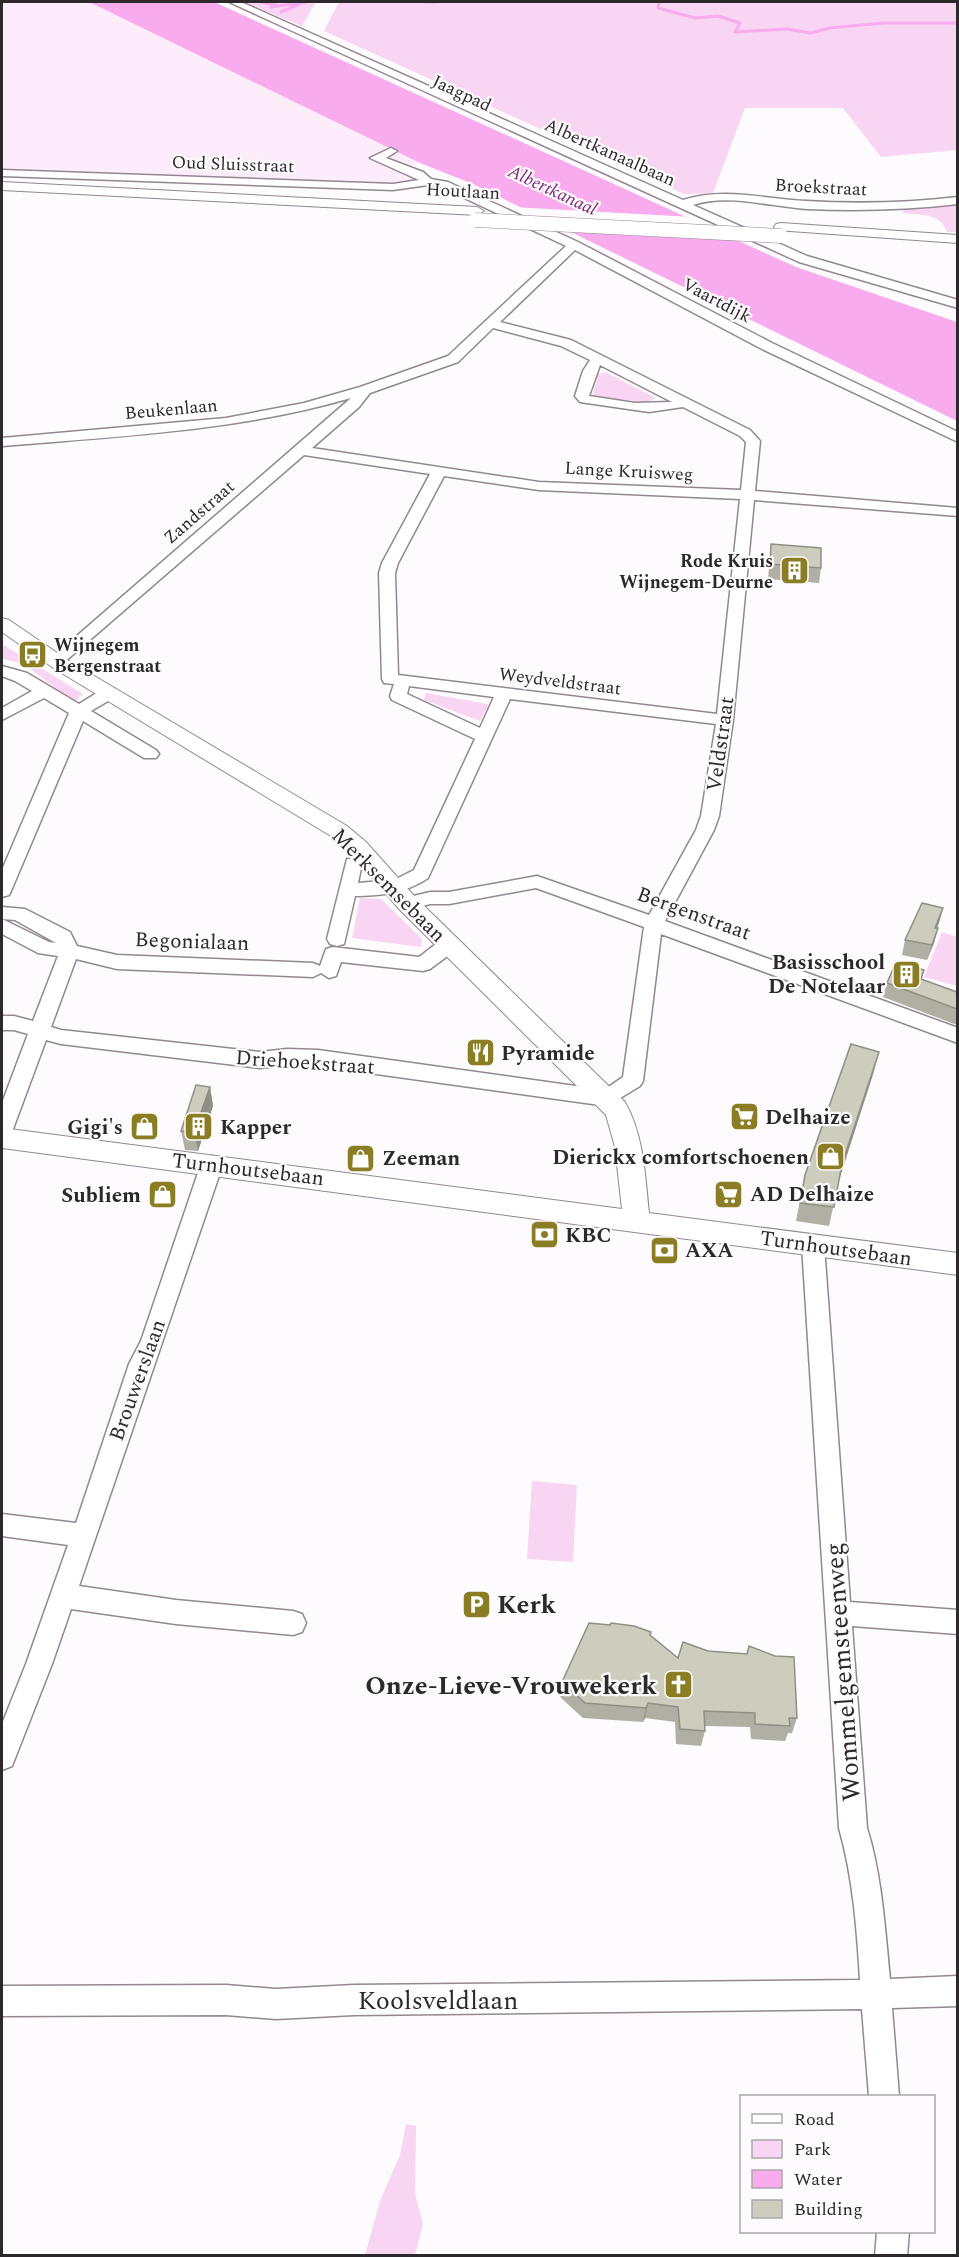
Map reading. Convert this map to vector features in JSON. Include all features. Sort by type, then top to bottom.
[{"type":"main road","name":"Houtlaan","points":[[2,186],[476,216]]},
{"type":"main road","name":"Houtlaan","points":[[2,195],[957,239]]},
{"type":"main road","name":"Houtlaan","points":[[781,231],[957,247]]},
{"type":"main road","name":"Merksemsebaan","points":[[2,624],[56,661],[339,831],[358,848],[408,904],[607,1098],[622,1118],[636,1220]]},
{"type":"main road","name":"Turnhoutsebaan","points":[[2,1138],[957,1264]]},
{"type":"street","name":"Jaagpad","points":[[225,2],[685,208]]},
{"type":"street","name":"Albertkanaalbaan","points":[[234,2],[802,259],[957,303]]},
{"type":"street","points":[[391,151],[376,158],[419,174],[428,182]]},
{"type":"street","name":"Oud Sluisstraat","points":[[2,173],[393,188],[428,182],[444,184],[462,191]]},
{"type":"street","name":"Vaartdijk","points":[[462,191],[574,245],[767,346],[957,438]]},
{"type":"street","name":"Broekstraat","points":[[685,208],[711,197],[805,205],[895,208],[957,200]]},
{"type":"street","name":"Zandstraat","points":[[306,406],[365,390],[453,359],[574,245]]},
{"type":"street","name":"Veldstraat","points":[[492,324],[555,339],[685,402],[745,433],[753,441],[725,720],[710,816],[705,830],[654,924],[650,938],[633,1081],[607,1098]]},
{"type":"street","points":[[598,359],[584,387],[582,396],[585,399],[659,408],[672,408],[685,402]]},
{"type":"street","name":"Zandstraat","points":[[56,661],[354,404],[365,390]]},
{"type":"street","name":"Beukenlaan","points":[[2,442],[195,426],[306,406],[340,416]]},
{"type":"street","name":"Lange Kruisweg","points":[[300,450],[539,486],[748,495],[957,512]]},
{"type":"street","points":[[439,471],[390,563],[387,573],[398,696],[485,737]]},
{"type":"street","points":[[2,671],[21,677],[150,754]]},
{"type":"street","name":"Weydveldstraat","points":[[396,680],[725,720]]},
{"type":"street","points":[[2,715],[44,691]]},
{"type":"street","points":[[2,891],[78,712],[109,693]]},
{"type":"street","points":[[347,889],[375,891],[413,880],[421,874],[504,694]]},
{"type":"street","points":[[337,939],[353,863]]},
{"type":"street","name":"Bergenstraat","points":[[408,904],[430,898],[449,898],[537,882],[957,1036]]},
{"type":"street","points":[[2,913],[18,914],[63,938],[70,951],[2,1129]]},
{"type":"street","name":"Begonialaan","points":[[2,926],[45,948],[70,951],[117,962],[321,970],[333,954],[423,964],[450,944]]},
{"type":"street","name":"Driehoekstraat","points":[[2,1023],[14,1023],[61,1037],[261,1060],[287,1057],[318,1058],[607,1098]]},
{"type":"street","name":"Brouwerslaan","points":[[2,1756],[39,1664],[212,1164]]},
{"type":"street","name":"Wommelgemsteenweg","points":[[813,1245],[853,1828],[859,1848],[871,1929],[884,2095]]},
{"type":"street","points":[[2,1525],[83,1535]]},
{"type":"street","points":[[63,1596],[176,1612],[293,1623]]},
{"type":"street","points":[[838,1613],[957,1622]]},
{"type":"street","name":"Koolsveldlaan","points":[[2,2001],[203,2000],[276,2004],[354,2000],[957,1991]]},
{"type":"street","points":[[891,2256],[892,2233]]},
{"type":"shaded area","points":[[2,2],[89,2],[420,163],[406,168],[428,182],[403,187],[2,173]]},
{"type":"green space","points":[[244,2],[316,2],[302,26]]},
{"type":"green space","points":[[339,2],[957,2],[957,150],[881,157],[843,108],[745,108],[713,193],[684,194],[324,31]]},
{"type":"green space","points":[[957,205],[957,232],[947,232],[940,221],[935,218],[903,213],[904,210]]},
{"type":"green space","points":[[605,372],[656,398],[648,402],[599,398],[593,394],[598,374]]},
{"type":"green space","points":[[2,644],[83,694],[74,702],[24,664],[3,659]]},
{"type":"green space","points":[[426,693],[489,705],[480,721],[424,700]]},
{"type":"green space","points":[[360,898],[381,899],[422,939],[421,947],[352,938]]},
{"type":"green space","points":[[942,932],[957,937],[957,986],[924,977]]},
{"type":"green space","points":[[532,1481],[577,1485],[573,1562],[527,1559]]},
{"type":"green space","points":[[406,2124],[416,2126],[415,2194],[423,2224],[415,2255],[365,2255],[380,2201],[400,2155]]},
{"type":"water","name":"Albertkanaal","points":[[89,2],[214,2],[796,267],[957,322],[957,421],[473,184],[420,163]]},
{"type":"pier","points":[[513,207],[693,217],[742,239],[557,229]]},
{"type":"building","points":[[771,544],[821,548],[821,568],[770,564]]},
{"type":"building","points":[[922,903],[943,908],[935,928],[938,928],[932,945],[905,940]]},
{"type":"building","points":[[896,962],[924,970],[921,979],[957,992],[957,1009],[887,983]]},
{"type":"building","name":"Dierickx comfortschoenen","points":[[851,1044],[879,1052],[842,1164],[834,1207],[800,1203],[805,1175]]},
{"type":"building","points":[[196,1085],[210,1087],[194,1132],[181,1131]]},
{"type":"building","name":"Onze-Lieve-Vrouwekerk","points":[[589,1623],[634,1626],[651,1632],[650,1635],[678,1658],[683,1642],[708,1651],[747,1654],[749,1646],[775,1656],[794,1657],[797,1718],[789,1718],[790,1726],[755,1724],[755,1713],[704,1711],[705,1731],[680,1729],[678,1707],[648,1703],[646,1708],[585,1703],[562,1682]]},
{"type":"waterway","points":[[261,2],[276,5]]},
{"type":"waterway","points":[[271,7],[306,2]]},
{"type":"waterway","points":[[426,2],[435,2]]},
{"type":"waterway","points":[[659,2],[658,8],[695,18],[718,16],[740,23],[735,32],[787,29],[811,33],[829,28],[884,23],[958,23]]},
{"type":"waterway","points":[[281,12],[300,4]]},
{"type":"place","name":"Rode Kruis Wijnegem-Deurne","points":[[794,571]]},
{"type":"place","name":"Wijnegem Bergenstraat","points":[[33,655]]},
{"type":"place","name":"Basisschool De Notelaar","points":[[906,974]]},
{"type":"place","name":"Pyramide","points":[[480,1053]]},
{"type":"place","name":"Delhaize","points":[[744,1117]]},
{"type":"place","name":"Gigi's","points":[[144,1127]]},
{"type":"place","name":"Kapper","points":[[199,1127]]},
{"type":"place","name":"Dierickx comfortschoenen","points":[[830,1157]]},
{"type":"place","name":"Zeeman","points":[[361,1158]]},
{"type":"place","name":"AD Delhaize","points":[[729,1194]]},
{"type":"place","name":"Subliem","points":[[162,1195]]},
{"type":"place","name":"KBC","points":[[544,1235]]},
{"type":"place","name":"AXA","points":[[664,1250]]},
{"type":"place","name":"Kerk","points":[[476,1604]]},
{"type":"place","name":"Onze-Lieve-Vrouwekerk","points":[[678,1685]]}]
